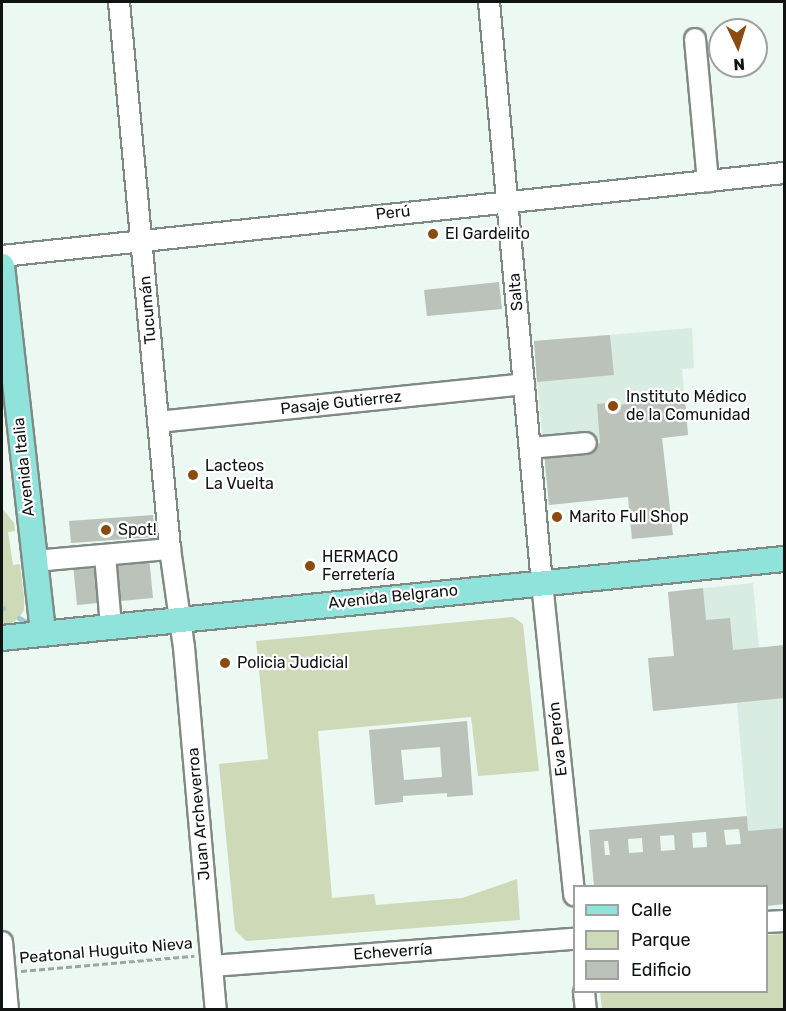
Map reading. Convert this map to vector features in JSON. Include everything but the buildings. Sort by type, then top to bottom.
[{"type":"main road","name":"Avenida Italia","points":[[2,266],[43,633]]},
{"type":"main road","name":"Avenida Belgrano","points":[[2,638],[179,618],[784,559]]},
{"type":"street","name":"Tucumán","points":[[119,2],[170,549],[179,618]]},
{"type":"street","name":"Salta","points":[[489,2],[542,583]]},
{"type":"street","points":[[695,39],[708,181]]},
{"type":"street","name":"Perú","points":[[2,256],[784,173]]},
{"type":"street","name":"Pasaje Gutierrez","points":[[158,422],[524,384]]},
{"type":"street","points":[[530,448],[586,443]]},
{"type":"street","points":[[35,561],[170,549]]},
{"type":"street","points":[[105,555],[111,626]]},
{"type":"street","name":"Eva Perón","points":[[542,583],[573,885]]},
{"type":"street","name":"Juan Archeverroa","points":[[179,618],[184,647],[216,1010]]},
{"type":"street","points":[[768,922],[784,921]]},
{"type":"street","name":"Echeverría","points":[[211,960],[573,939]]},
{"type":"street","points":[[2,942],[8,1010]]},
{"type":"street","points":[[584,993],[586,1010]]},
{"type":"path","name":"Peatonal Huguito Nieva","points":[[4,972],[211,960]]},
{"type":"shaded area","name":"Instituto Médico de la Comunidad","points":[[692,328],[694,368],[682,369],[688,435],[662,438],[665,467],[546,480],[534,341]]},
{"type":"shaded area","points":[[753,583],[759,648],[784,645],[784,904],[768,906],[768,885],[594,885],[591,857],[749,843],[737,703],[653,711],[648,658],[674,656],[668,592]]},
{"type":"green space","points":[[2,508],[14,523],[15,531],[8,532],[13,565],[20,564],[24,610],[12,623],[2,624]]},
{"type":"green space","points":[[513,617],[523,624],[539,771],[478,776],[471,717],[318,731],[332,898],[374,894],[376,905],[462,898],[517,879],[520,920],[246,941],[235,930],[219,764],[268,759],[256,641]]},
{"type":"green space","points":[[784,934],[784,1009],[602,1009],[600,993],[768,993],[768,935]]},
{"type":"waterway","points":[[19,618],[34,627]]},
{"type":"place","name":"El Gardelito","points":[[433,234]]},
{"type":"place","name":"Instituto Médico de la Comunidad","points":[[613,406]]},
{"type":"place","name":"Lacteos La Vuelta","points":[[193,475]]},
{"type":"place","name":"Marito Full Shop","points":[[557,517]]},
{"type":"place","name":"Spot!","points":[[106,530]]},
{"type":"place","name":"HERMACO Ferretería","points":[[310,566]]},
{"type":"place","name":"Policia Judicial","points":[[225,663]]}]
